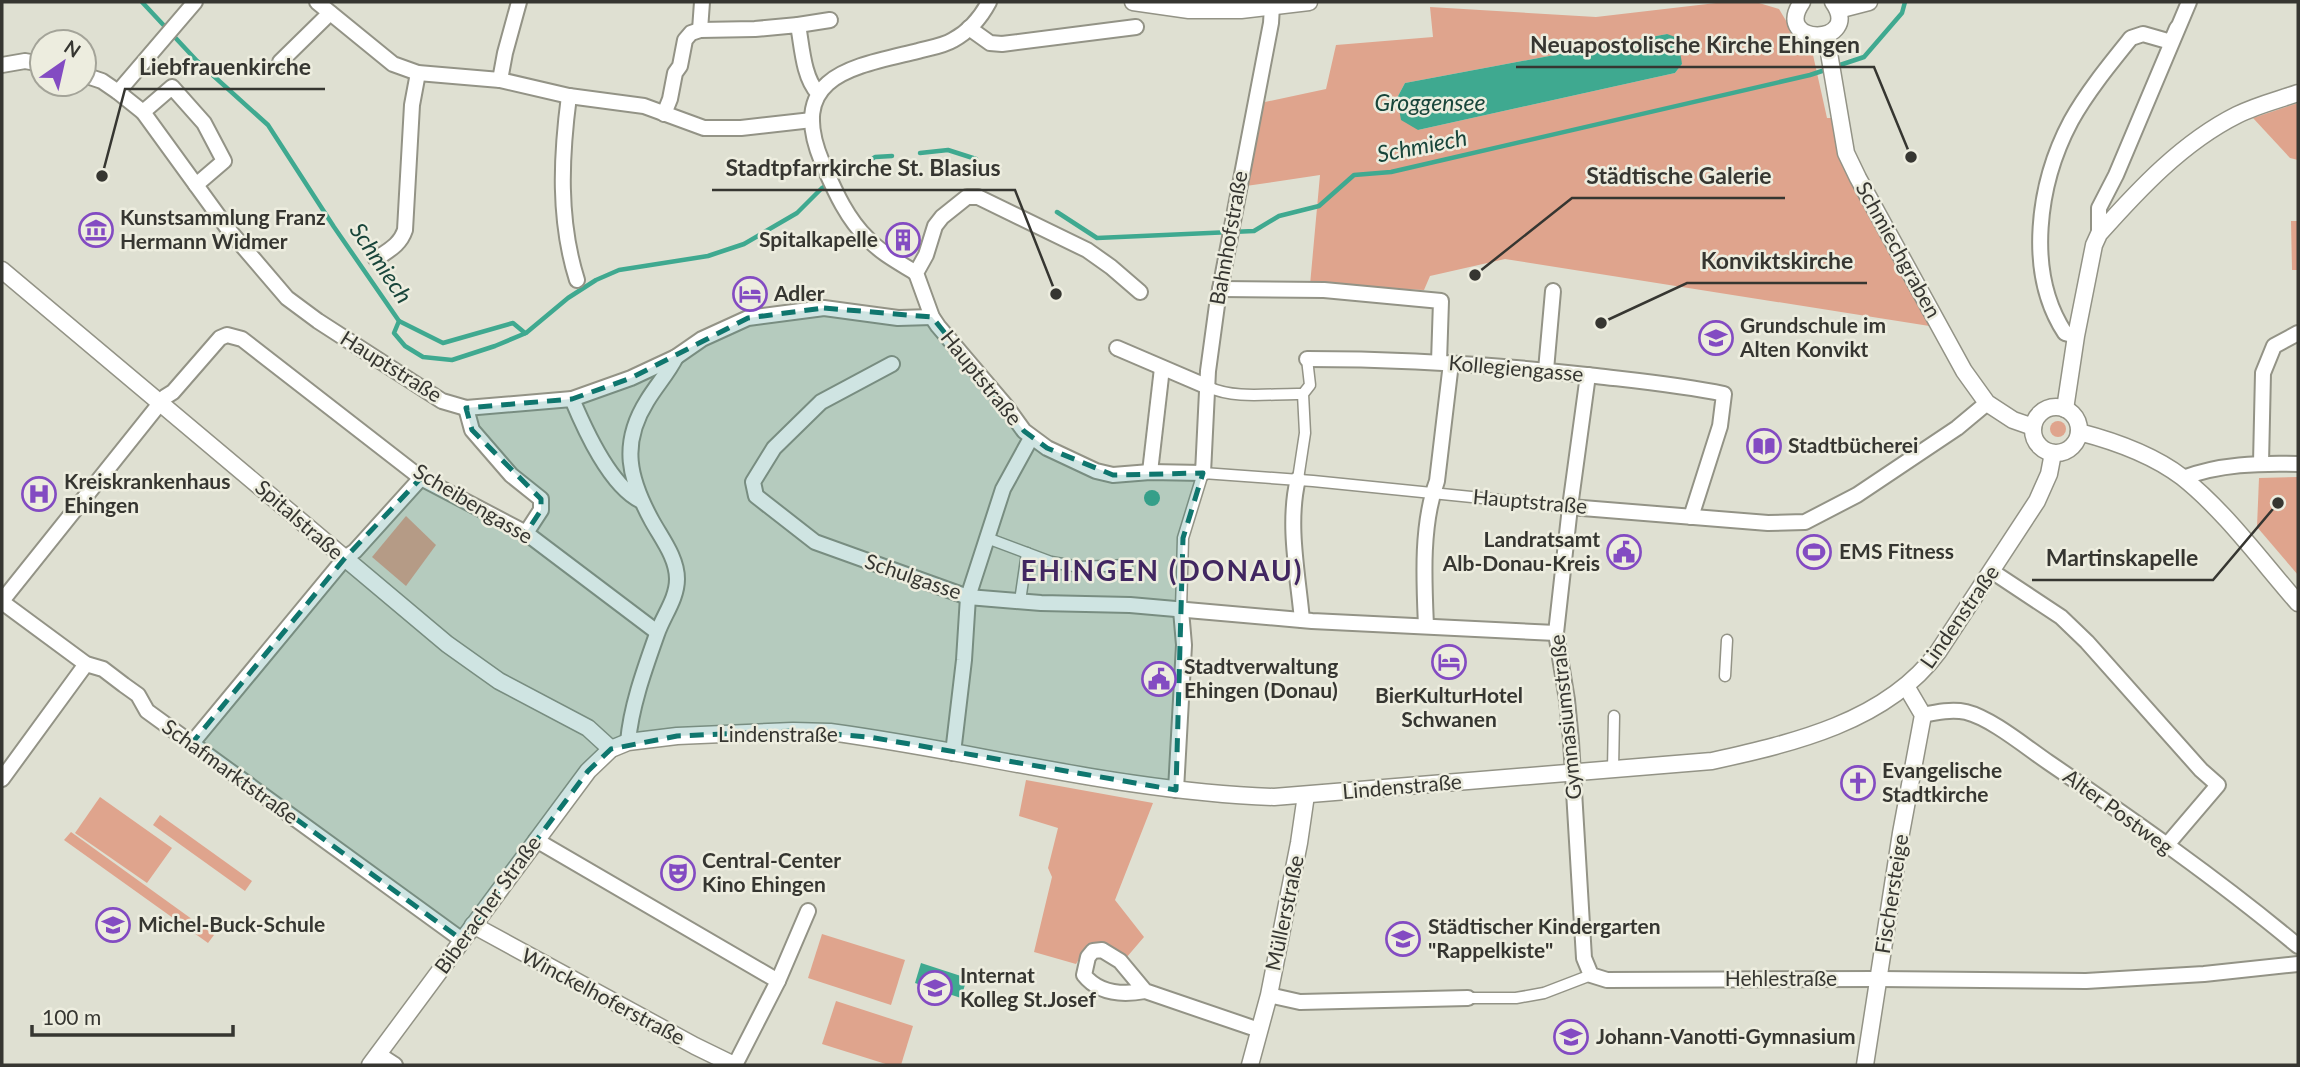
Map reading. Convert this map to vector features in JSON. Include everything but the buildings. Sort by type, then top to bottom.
[{"type":"street","points":[[118,92],[195,2]]},
{"type":"street","points":[[317,2],[393,64],[418,73],[500,80],[569,96],[644,106],[704,128],[741,128],[812,120]]},
{"type":"street","points":[[500,80],[519,2]]},
{"type":"street","points":[[700,30],[702,2]]},
{"type":"street","points":[[1133,2],[1189,10],[1241,10],[1309,2]]},
{"type":"street","points":[[1799,3],[1796,16],[1800,29],[1806,34],[1823,37],[1837,24],[1835,6],[1869,2]]},
{"type":"street","points":[[2076,336],[2065,333],[2056,319],[2044,288],[2041,225],[2052,169],[2071,121],[2131,38],[2143,34],[2171,42],[2189,2]]},
{"type":"street","points":[[932,317],[916,273],[869,241],[850,217],[820,157],[812,120],[813,107],[818,93],[841,73],[860,65],[951,42],[969,28],[986,5]]},
{"type":"street","name":"Bahnhofstraße","points":[[1203,473],[1208,387],[1220,289],[1272,6]]},
{"type":"street","points":[[280,62],[330,13]]},
{"type":"street","points":[[664,114],[680,66],[685,40],[691,33],[700,30],[755,29],[830,20]]},
{"type":"street","points":[[798,25],[808,77],[818,93]]},
{"type":"street","points":[[969,28],[990,43],[1002,44],[1136,27]]},
{"type":"street","points":[[2099,234],[2099,208],[2116,175],[2177,28]]},
{"type":"street","name":"Schmiechgraben","points":[[1823,37],[1829,53],[1846,153],[1858,178],[1964,371],[1987,403],[2013,420],[2033,427]]},
{"type":"street","points":[[2,65],[28,62]]},
{"type":"street","points":[[376,259],[402,240],[405,230],[412,105],[418,73]]},
{"type":"street","name":"Hauptstraße","points":[[98,80],[143,112],[228,229],[288,298],[318,321],[442,401],[466,408],[572,399],[631,378],[676,356],[725,327],[748,318],[824,308],[898,318],[932,317],[1031,438],[1071,461],[1096,471],[1121,476],[1150,472],[1203,473],[1298,480],[1570,507],[1779,523],[1805,522],[1857,495],[1957,428],[1987,403]]},
{"type":"street","points":[[143,112],[172,87],[204,123],[224,161],[196,185]]},
{"type":"street","points":[[2065,409],[2076,336],[2094,245],[2099,234],[2158,172],[2201,138],[2239,114],[2298,93]]},
{"type":"street","points":[[569,96],[561,181],[577,280]]},
{"type":"street","points":[[916,273],[926,255],[935,226],[942,217],[967,197],[978,197],[1087,250],[1140,292]]},
{"type":"street","name":"Spitalstraße","points":[[2,270],[475,665],[499,681],[588,728],[611,749]]},
{"type":"street","points":[[1220,289],[1324,290],[1441,301],[1445,363],[1437,481],[1433,493],[1424,566],[1426,626]]},
{"type":"street","points":[[1546,370],[1553,291]]},
{"type":"street","points":[[2261,463],[2263,373],[2274,346],[2298,333]]},
{"type":"street","name":"Scheibengasse","points":[[160,403],[220,338],[232,335],[421,478],[526,534],[657,632]]},
{"type":"street","points":[[1117,348],[1219,392],[1256,396],[1264,393],[1303,394]]},
{"type":"street","points":[[628,742],[630,724],[657,632],[676,590],[676,571],[672,558],[641,501],[631,472],[629,453],[635,423],[676,356]]},
{"type":"street","points":[[1302,620],[1294,498],[1305,433],[1303,394],[1310,386],[1307,359]]},
{"type":"street","name":"Kollegiengasse","points":[[1307,359],[1391,359],[1546,370],[1689,387],[1724,394],[1720,426],[1691,517]]},
{"type":"street","name":"Schulgasse","points":[[892,364],[818,405],[774,448],[753,482],[756,496],[814,542],[968,597],[1130,605],[1302,620],[1556,633]]},
{"type":"street","points":[[1150,472],[1162,368]]},
{"type":"street","name":"Gymnasiumstraße","points":[[1588,375],[1556,633],[1567,700],[1584,958],[1591,975]]},
{"type":"street","points":[[572,399],[590,442],[630,496],[641,501]]},
{"type":"street","points":[[2,602],[160,403]]},
{"type":"street","points":[[466,408],[472,430],[511,475],[541,499],[541,510],[526,534]]},
{"type":"street","points":[[2048,409],[2065,409],[2076,418],[2079,432],[2077,441],[2063,453],[2045,451],[2038,445],[2033,427],[2041,413],[2048,409]]},
{"type":"street","points":[[2079,432],[2138,453],[2183,478],[2210,502],[2298,603]]},
{"type":"street","points":[[953,753],[968,597],[1003,489],[1031,438]]},
{"type":"street","name":"Lindenstraße","points":[[611,749],[628,742],[677,736],[793,731],[858,736],[1101,780],[1232,796],[1274,797],[1712,761],[1771,748],[1832,728],[1906,686],[1932,660],[1993,572],[2037,501],[2049,474],[2053,453]]},
{"type":"street","points":[[2183,478],[2207,470],[2261,463],[2298,464]]},
{"type":"street","points":[[1176,790],[1184,645],[1181,610],[1183,538],[1203,473]]},
{"type":"street","points":[[192,743],[345,558],[355,551],[421,478]]},
{"type":"street","points":[[987,538],[1051,562],[1080,567],[1126,565]]},
{"type":"street","points":[[1020,601],[1027,553]]},
{"type":"street","points":[[1993,572],[2062,617],[2218,785],[2166,846]]},
{"type":"street","name":"Schafmarktstraße","points":[[2,602],[86,664],[103,669],[138,695],[147,711],[462,940]]},
{"type":"street","points":[[1724,676],[1727,640]]},
{"type":"street","points":[[2,779],[86,664]]},
{"type":"street","points":[[1906,686],[1923,715]]},
{"type":"street","name":"Alter Postweg","points":[[1923,715],[1947,711],[1968,712],[1992,725],[2250,906],[2298,946]]},
{"type":"street","name":"Fischersteige","points":[[1865,1065],[1901,833],[1923,715]]},
{"type":"street","points":[[1613,770],[1614,716]]},
{"type":"street","name":"Biberacher Straße","points":[[374,1060],[588,771],[611,749]]},
{"type":"street","name":"Müllerstraße","points":[[1250,1065],[1269,995],[1306,795]]},
{"type":"street","points":[[536,840],[778,982]]},
{"type":"street","points":[[735,1065],[778,982],[808,911]]},
{"type":"street","name":"Winckelhoferstraße","points":[[473,925],[735,1065]]},
{"type":"street","name":"Hehlestraße","points":[[1269,995],[1300,1002],[1516,998],[1544,993],[1591,975],[1607,980],[2086,981],[2204,974],[2298,964]]},
{"type":"street","points":[[1145,991],[1259,1030]]},
{"type":"street","points":[[374,1060],[395,1065]]},
{"type":"highlighted area","points":[[824,308],[932,317],[1024,431],[1047,448],[1113,475],[1203,473],[1183,538],[1176,790],[869,737],[793,731],[677,736],[611,749],[588,771],[462,940],[192,743],[345,558],[421,478],[526,533],[541,510],[541,499],[472,430],[466,408],[572,399],[631,378],[748,318]]},
{"type":"shaded area","points":[[1716,3],[1759,3],[1779,9],[1798,41],[1811,46],[1827,118],[1839,118],[1846,153],[1942,328],[1505,259],[1430,276],[1424,290],[1310,285],[1320,175],[1246,186],[1260,103],[1326,89],[1336,45],[1433,37],[1430,7],[1596,17]],"holes":[[[1667,34],[1682,64],[1675,73],[1418,130],[1397,98],[1405,83]]]},
{"type":"shaded area","points":[[2298,103],[2298,160],[2290,158],[2253,118]]},
{"type":"shaded area","points":[[2291,221],[2298,221],[2298,270],[2292,270]]},
{"type":"shaded area","points":[[2058,421],[2064,423],[2064,435],[2058,437],[2052,435],[2050,429],[2052,423]]},
{"type":"shaded area","points":[[2298,477],[2298,575],[2257,527],[2259,478]]},
{"type":"shaded area","points":[[406,516],[436,545],[406,586],[372,557]]},
{"type":"shaded area","points":[[1026,780],[1153,803],[1115,900],[1144,937],[1126,958],[1112,947],[1095,942],[1085,949],[1076,964],[1034,952],[1052,877],[1048,868],[1058,828],[1019,816]]},
{"type":"shaded area","points":[[100,797],[172,848],[147,883],[75,833]]},
{"type":"shaded area","points":[[160,815],[252,881],[245,891],[153,825]]},
{"type":"shaded area","points":[[71,832],[214,935],[208,943],[64,840]]},
{"type":"shaded area","points":[[822,934],[905,960],[891,1005],[808,978]]},
{"type":"shaded area","points":[[836,1001],[913,1026],[901,1065],[889,1065],[822,1044]]},
{"type":"water","name":"Groggensee","points":[[1667,34],[1678,38],[1682,64],[1675,73],[1418,130],[1401,120],[1397,98],[1405,83]]},
{"type":"water","points":[[1149,490],[1155,490],[1160,498],[1158,504],[1149,506],[1144,501],[1144,495]]},
{"type":"water","points":[[921,963],[967,978],[961,998],[915,983]]},
{"type":"waterway","name":"Schmiech","points":[[142,2],[197,61],[268,125],[399,321],[394,333],[405,346],[423,357],[452,360],[526,333],[568,298],[596,280],[619,270],[708,256],[744,244],[797,213],[822,188],[830,184]]},
{"type":"waterway","name":"Schmiech","points":[[1057,212],[1097,238],[1254,231],[1279,216],[1319,206],[1354,175],[1391,172],[1810,75],[1864,57],[1902,13],[1905,2]]},
{"type":"waterway","name":"Schmiech","points":[[920,153],[948,150],[976,159]]},
{"type":"waterway","name":"Schmiech","points":[[869,161],[875,157],[892,156]]},
{"type":"waterway","points":[[399,321],[443,343],[513,323],[525,333]]},
{"type":"place","name":"Neuapostolische Kirche Ehingen","points":[[1911,157]]},
{"type":"place","name":"Liebfrauenkirche","points":[[102,176]]},
{"type":"place","name":"Kunstsammlung Franz Hermann Widmer","points":[[96,230]]},
{"type":"place","name":"Spitalkapelle","points":[[903,240]]},
{"type":"place","name":"Städtische Galerie","points":[[1475,275]]},
{"type":"place","name":"Adler","points":[[750,294]]},
{"type":"place","name":"Stadtpfarrkirche St. Blasius","points":[[1056,294]]},
{"type":"place","name":"Konviktskirche","points":[[1601,323]]},
{"type":"place","name":"Grundschule im Alten Konvikt","points":[[1716,338]]},
{"type":"place","name":"Stadtbücherei","points":[[1764,446]]},
{"type":"place","name":"Kreiskrankenhaus Ehingen","points":[[39,494]]},
{"type":"place","name":"Martinskapelle","points":[[2278,503]]},
{"type":"place","name":"Landratsamt Alb-Donau-Kreis","points":[[1624,552]]},
{"type":"place","name":"EMS Fitness","points":[[1814,552]]},
{"type":"place","name":"BierKulturHotel Schwanen","points":[[1449,662]]},
{"type":"place","name":"Stadtverwaltung Ehingen (Donau)","points":[[1159,679]]},
{"type":"place","name":"Evangelische Stadtkirche","points":[[1858,783]]},
{"type":"place","name":"Central-Center Kino Ehingen","points":[[678,873]]},
{"type":"place","name":"Michel-Buck-Schule","points":[[113,925]]},
{"type":"place","name":"Städtischer Kindergarten \"Rappelkiste\"","points":[[1403,939]]},
{"type":"place","name":"Internat Kolleg St.Josef","points":[[935,988]]},
{"type":"place","name":"Johann-Vanotti-Gymnasium","points":[[1571,1037]]},
{"type":"district","name":"EHINGEN (DONAU)","points":[[1162,571]]}]
